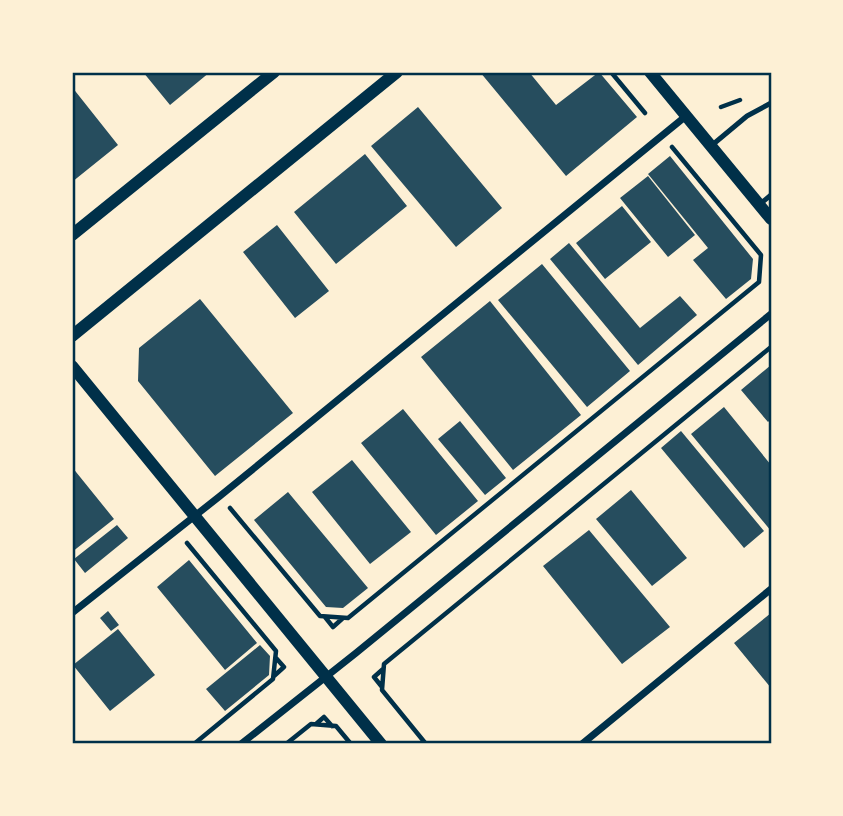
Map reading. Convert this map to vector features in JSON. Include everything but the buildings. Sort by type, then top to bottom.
[{"type":"street","points":[[72,235],[274,72]]},
{"type":"street","points":[[72,336],[397,72]]},
{"type":"street","points":[[650,72],[771,219]]},
{"type":"street","points":[[72,613],[686,116]]},
{"type":"street","points":[[241,744],[771,314]]},
{"type":"street","points":[[72,366],[381,744]]},
{"type":"street","points":[[582,744],[771,589]]},
{"type":"lane","points":[[711,146],[747,116],[771,103]]},
{"type":"lane","points":[[760,205],[771,195]]},
{"type":"path","points":[[611,72],[645,113]]},
{"type":"path","points":[[230,508],[320,616],[348,618],[759,282],[761,255],[671,146]]},
{"type":"path","points":[[382,687],[384,664],[771,347]]},
{"type":"path","points":[[187,542],[276,651],[274,676]]},
{"type":"path","points":[[324,616],[333,627],[343,618]]},
{"type":"path","points":[[194,744],[273,679],[284,667],[276,657]]},
{"type":"path","points":[[384,669],[374,677],[426,744]]},
{"type":"path","points":[[286,744],[311,724],[336,726],[351,744]]}]
